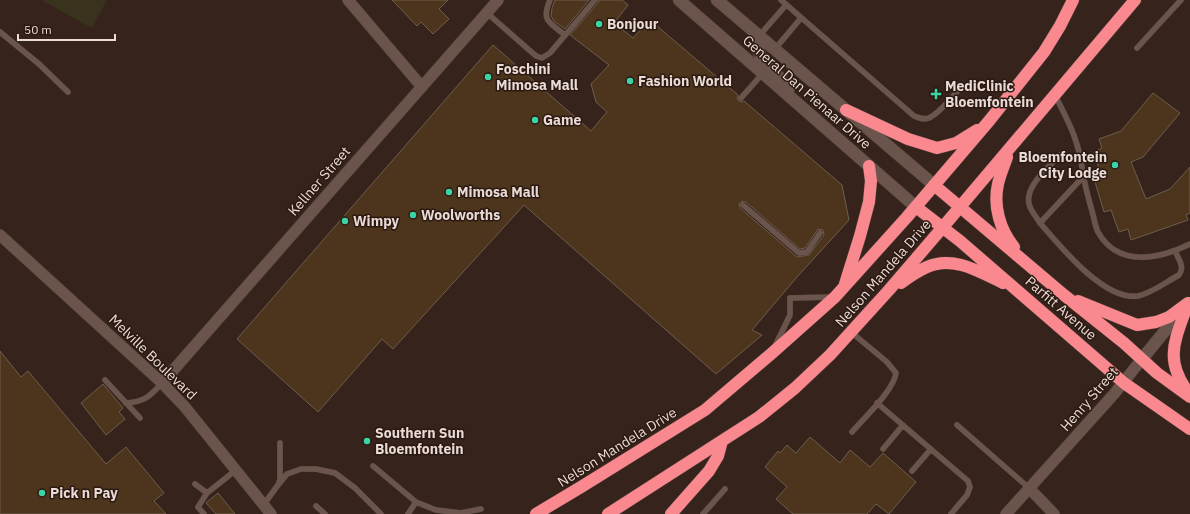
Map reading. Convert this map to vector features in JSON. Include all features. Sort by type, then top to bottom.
[{"type":"highway","points":[[846,110],[908,139],[937,148],[960,141],[989,121],[1044,52],[1060,26],[1073,0]]},
{"type":"highway","name":"Nelson Mandela Drive","points":[[608,514],[759,417],[795,388],[830,355],[889,290],[1011,148],[1135,0]]},
{"type":"highway","name":"Nelson Mandela Drive","points":[[536,514],[705,410],[771,354],[844,287],[989,121]]},
{"type":"highway","points":[[1011,148],[998,184],[996,199],[998,214],[1002,228],[1009,241],[1027,263]]},
{"type":"highway","points":[[844,287],[869,202],[871,181],[869,166]]},
{"type":"highway","name":"Parfitt Avenue","points":[[934,185],[1064,296],[1124,343],[1158,373],[1190,395]]},
{"type":"highway","name":"Parfitt Avenue","points":[[916,206],[943,227],[1124,383],[1190,429]]},
{"type":"highway","points":[[889,290],[928,266],[950,263],[962,265],[1013,287]]},
{"type":"highway","points":[[1064,296],[1137,325],[1169,318],[1189,302]]},
{"type":"highway","points":[[1189,302],[1173,354],[1175,368],[1180,381],[1190,395]]},
{"type":"highway","points":[[671,514],[709,471],[718,456],[722,441]]},
{"type":"street","points":[[348,0],[422,87]]},
{"type":"street","name":"Kellner Street","points":[[162,383],[498,0]]},
{"type":"street","name":"General Dan Pienaar Drive","points":[[679,0],[916,206]]},
{"type":"street","name":"General Dan Pienaar Drive","points":[[717,0],[934,185]]},
{"type":"street","points":[[760,37],[758,49],[761,57],[793,91],[814,118]]},
{"type":"street","name":"Melville Boulevard","points":[[0,235],[162,383],[185,407],[272,514]]},
{"type":"street","name":"Henry Street","points":[[1006,514],[1124,383],[1189,302]]},
{"type":"street","points":[[1029,488],[1054,514]]},
{"type":"lane","points":[[550,0],[545,12],[546,16],[548,20],[565,35]]},
{"type":"lane","points":[[487,14],[536,56],[542,58],[550,53],[595,0]]},
{"type":"lane","points":[[780,0],[914,116],[922,119],[929,118],[961,87]]},
{"type":"lane","points":[[1137,48],[1181,0]]},
{"type":"lane","points":[[760,37],[786,5]]},
{"type":"lane","points":[[775,49],[801,18]]},
{"type":"lane","points":[[0,32],[39,64],[68,92]]},
{"type":"lane","points":[[741,98],[763,73]]},
{"type":"lane","points":[[1055,95],[1070,124],[1080,156],[1083,177],[1097,230],[1104,242],[1116,251],[1130,257],[1149,258],[1175,251],[1190,244]]},
{"type":"lane","points":[[1060,155],[1034,183],[1028,194],[1029,206],[1040,223],[1084,271],[1114,292],[1125,296],[1146,294],[1179,275],[1182,270],[1182,265],[1175,251]]},
{"type":"lane","points":[[1040,223],[1083,177]]},
{"type":"lane","points":[[743,205],[800,253],[807,252],[820,233]]},
{"type":"lane","points":[[771,354],[790,314],[790,298],[834,297]]},
{"type":"lane","points":[[851,332],[887,362],[896,373],[895,379],[852,432]]},
{"type":"lane","points":[[105,380],[140,418]]},
{"type":"lane","points":[[126,403],[140,402],[162,383]]},
{"type":"lane","points":[[877,403],[968,481],[970,487],[967,495],[951,514]]},
{"type":"lane","points":[[883,449],[904,425]]},
{"type":"lane","points":[[957,425],[1029,488]]},
{"type":"lane","points":[[278,485],[280,475],[280,443]]},
{"type":"lane","points":[[912,471],[931,449]]},
{"type":"lane","points":[[373,466],[416,502],[436,510],[461,513],[481,508]]},
{"type":"lane","points":[[264,504],[287,474],[301,469],[316,469],[335,473],[355,488],[382,514]]},
{"type":"lane","points":[[204,514],[198,507],[207,493],[236,470]]},
{"type":"lane","points":[[195,484],[207,493]]},
{"type":"lane","points":[[703,514],[725,489]]},
{"type":"lane","points":[[408,514],[416,502]]},
{"type":"lane","points":[[316,506],[325,514]]},
{"type":"shaded area","points":[[41,0],[107,0],[92,28]]},
{"type":"building","points":[[392,0],[448,0],[439,9],[449,19],[433,34],[421,22],[417,26]]},
{"type":"building","points":[[555,0],[589,0],[565,29],[554,21],[551,16]]},
{"type":"building","points":[[599,0],[622,0],[628,5],[614,23],[633,38],[650,20],[738,95],[737,99],[739,101],[744,101],[842,185],[849,220],[797,277],[752,330],[762,335],[716,374],[524,205],[393,349],[382,339],[318,412],[237,339],[493,45],[591,131],[607,112],[596,102],[591,84],[609,65],[570,35]],"holes":[[[742,201],[746,202],[800,249],[805,248],[818,229],[823,230],[824,235],[809,255],[797,257],[740,208],[739,204]]]},
{"type":"building","name":"Bloemfontein City Lodge","points":[[1153,93],[1180,113],[1143,157],[1131,162],[1146,199],[1170,189],[1190,167],[1190,213],[1186,215],[1188,220],[1131,240],[1128,229],[1119,232],[1111,210],[1104,212],[1095,182],[1102,179],[1094,152],[1102,148],[1099,139],[1121,131]]},
{"type":"building","points":[[0,351],[21,377],[28,371],[106,464],[126,447],[164,493],[154,501],[166,514],[0,514]]},
{"type":"building","points":[[103,384],[123,408],[119,412],[125,419],[106,435],[81,403]]},
{"type":"building","points":[[810,437],[840,463],[850,450],[870,467],[883,453],[916,482],[889,514],[876,504],[867,514],[793,514],[776,499],[787,487],[765,467],[778,451],[780,453],[787,445],[796,453]]},
{"type":"building","points":[[218,493],[235,514],[216,514],[206,503]]},
{"type":"place","name":"Bonjour","points":[[599,24]]},
{"type":"place","name":"Foschini Mimosa Mall","points":[[488,77]]},
{"type":"place","name":"Fashion World","points":[[630,81]]},
{"type":"place","name":"MediClinic Bloemfontein","points":[[936,94]]},
{"type":"place","name":"Game","points":[[535,120]]},
{"type":"place","name":"Bloemfontein City Lodge","points":[[1115,165]]},
{"type":"place","name":"Mimosa Mall","points":[[449,192]]},
{"type":"place","name":"Woolworths","points":[[413,215]]},
{"type":"place","name":"Wimpy","points":[[345,221]]},
{"type":"place","name":"Southern Sun Bloemfontein","points":[[367,441]]},
{"type":"place","name":"Pick n Pay","points":[[42,493]]}]
